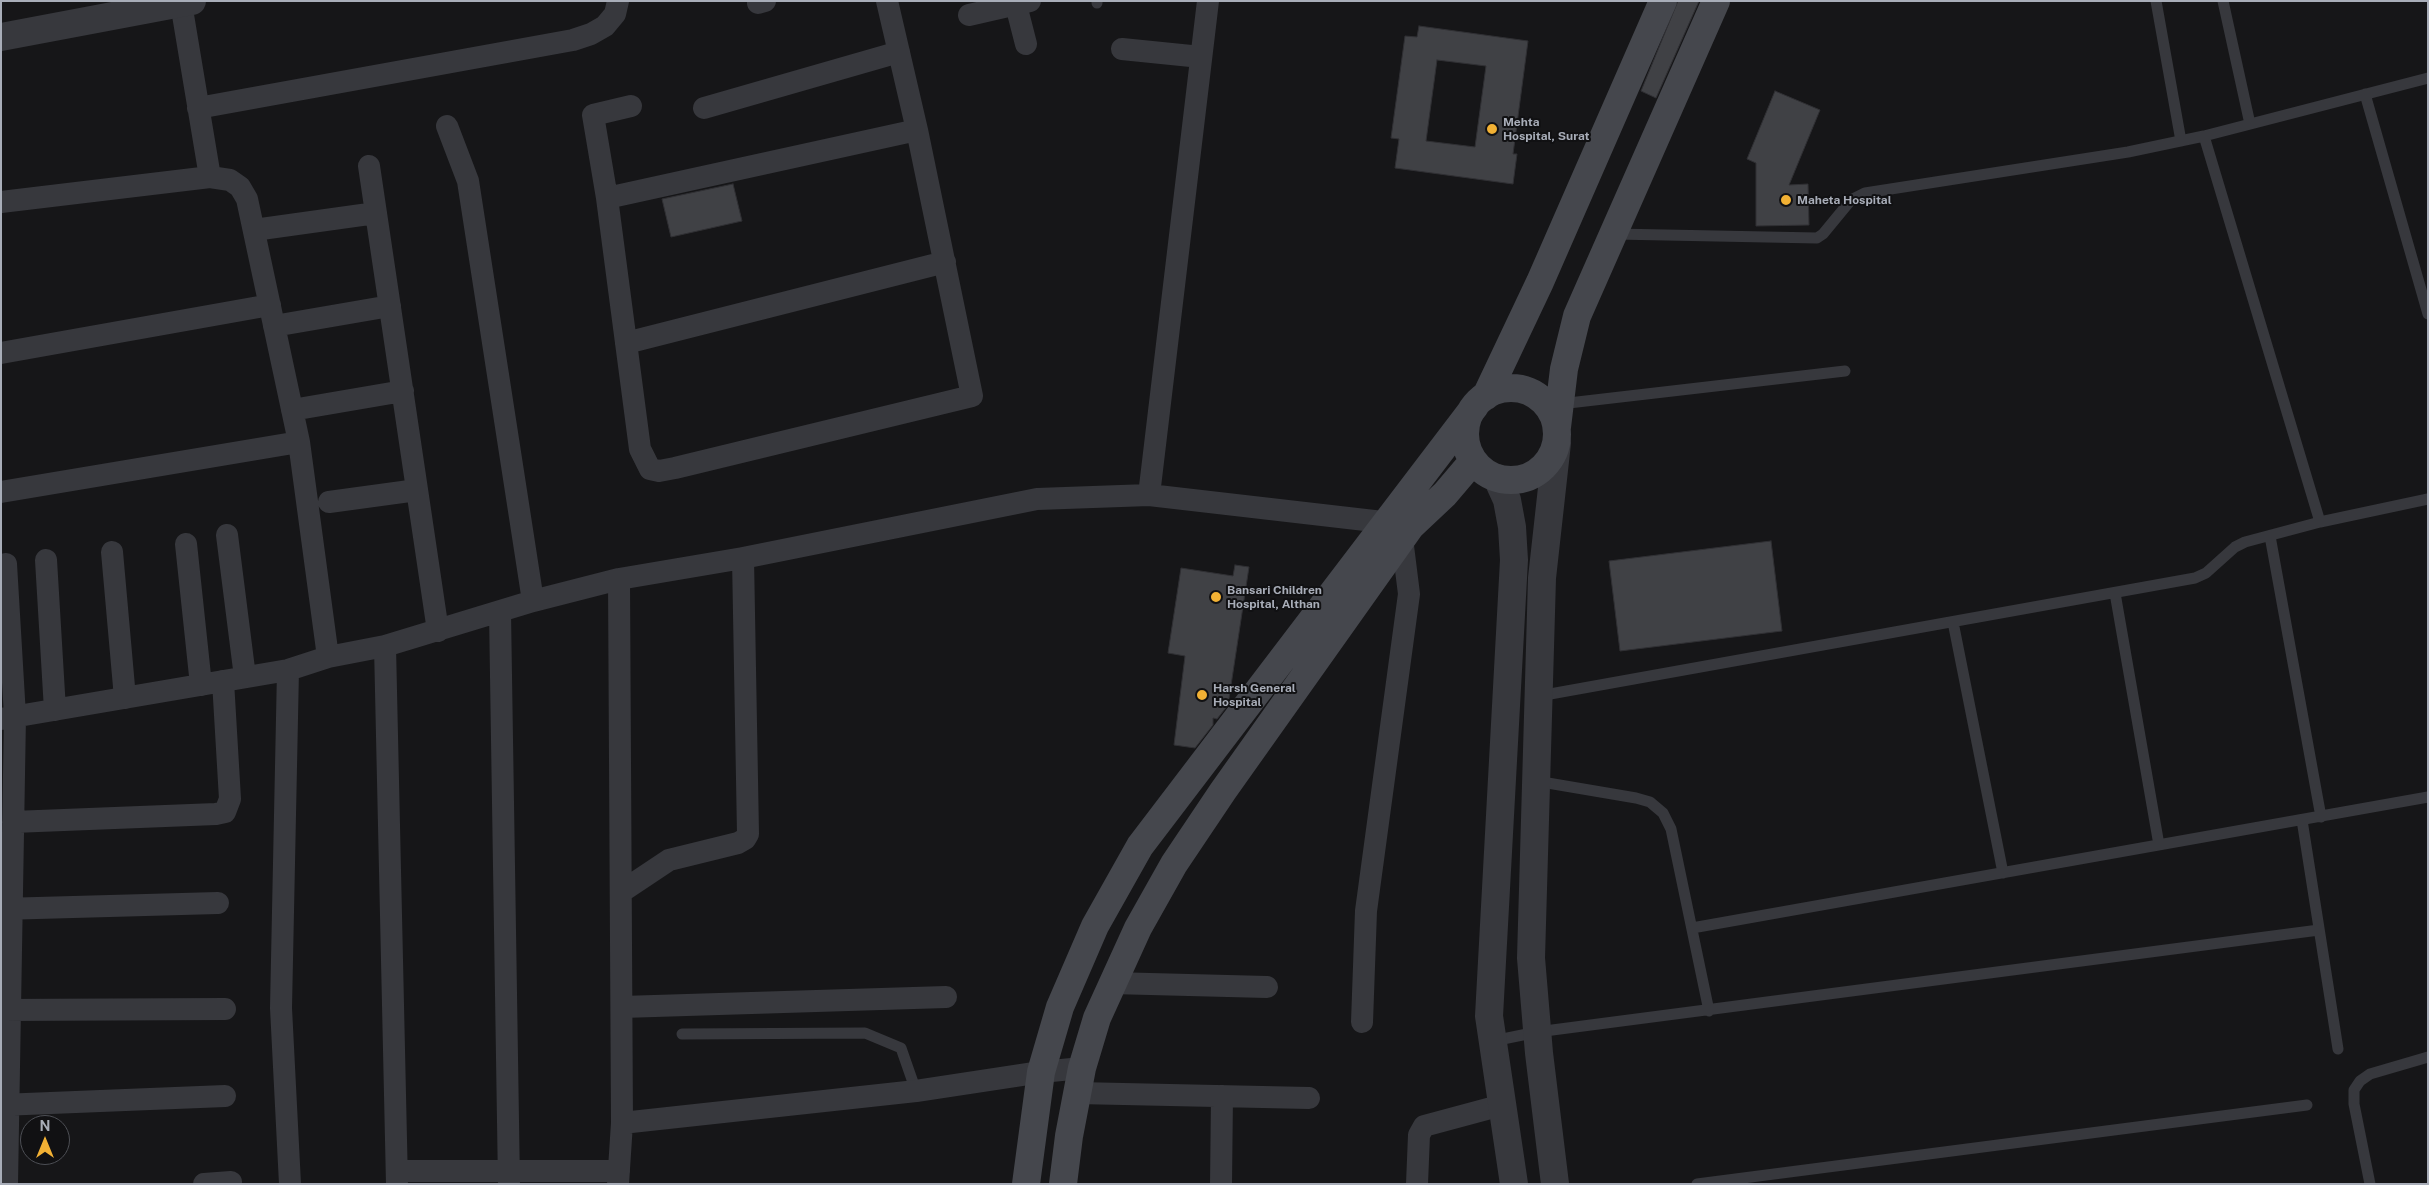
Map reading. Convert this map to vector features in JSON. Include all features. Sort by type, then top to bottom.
[{"type":"main road","points":[[1063,1184],[1079,1081],[1097,1018],[1111,983],[1138,928],[1174,864],[1399,529],[1480,401],[1540,282],[1663,1]]},
{"type":"main road","points":[[1558,425],[1552,412],[1543,400],[1529,391],[1514,388],[1499,390],[1480,401],[1468,418],[1465,433],[1467,448],[1473,461],[1484,471],[1497,478],[1511,480],[1527,478],[1541,470],[1551,458],[1558,425],[1564,369],[1577,316],[1716,1]]},
{"type":"main road","points":[[1026,1184],[1041,1072],[1060,1007],[1070,979],[1095,926],[1140,846],[1399,529],[1445,494],[1473,461]]},
{"type":"street","points":[[198,108],[573,40],[605,26],[615,14],[618,1]]},
{"type":"street","points":[[632,106],[592,115],[607,198],[640,449],[650,469],[659,471],[972,396],[917,130],[887,1]]},
{"type":"street","points":[[1149,495],[1208,1]]},
{"type":"street","points":[[1,37],[187,2],[198,108],[210,177]]},
{"type":"street","points":[[969,15],[1021,2],[1026,44]]},
{"type":"street","points":[[1122,49],[1201,57]]},
{"type":"street","points":[[704,108],[899,52]]},
{"type":"street","points":[[447,126],[468,181],[533,601]]},
{"type":"street","points":[[607,198],[917,130]]},
{"type":"street","points":[[368,166],[438,631]]},
{"type":"street","points":[[1,202],[210,177],[230,180],[240,187],[247,199],[299,442],[328,657]]},
{"type":"street","points":[[254,230],[376,213]]},
{"type":"street","points":[[626,343],[945,262]]},
{"type":"street","points":[[1,353],[272,315],[390,306]]},
{"type":"street","points":[[292,410],[402,391]]},
{"type":"street","points":[[1555,1184],[1537,1032],[1531,958],[1542,578],[1558,425]]},
{"type":"street","points":[[1,492],[299,442]]},
{"type":"street","points":[[1497,478],[1507,500],[1512,527],[1514,560],[1489,1016],[1514,1184]]},
{"type":"street","points":[[329,502],[417,490]]},
{"type":"street","points":[[8,718],[288,670],[328,657],[385,646],[533,601],[619,579],[744,558],[1037,499],[1149,495],[1399,529],[1409,594],[1366,911],[1362,1022]]},
{"type":"street","points":[[227,535],[245,677]]},
{"type":"street","points":[[186,544],[201,685]]},
{"type":"street","points":[[112,552],[125,698]]},
{"type":"street","points":[[621,892],[669,860],[738,844],[748,834],[744,558]]},
{"type":"street","points":[[46,560],[54,710]]},
{"type":"street","points":[[6,564],[10,812],[5,1105],[7,1184]]},
{"type":"street","points":[[385,646],[397,1177],[618,1177],[622,1124],[619,579]]},
{"type":"street","points":[[500,612],[509,1177]]},
{"type":"street","points":[[288,670],[281,1008],[290,1184]]},
{"type":"street","points":[[10,812],[216,814],[225,812],[230,799],[223,681]]},
{"type":"street","points":[[7,909],[218,904]]},
{"type":"street","points":[[1111,983],[1267,987]]},
{"type":"street","points":[[622,1007],[946,997]]},
{"type":"street","points":[[6,1010],[226,1009]]},
{"type":"street","points":[[622,1124],[916,1091],[1041,1072],[1079,1081],[1222,1096],[1309,1098]]},
{"type":"street","points":[[5,1105],[226,1096]]},
{"type":"street","points":[[1220,1184],[1222,1096]]},
{"type":"street","points":[[1418,1184],[1419,1135],[1424,1126],[1502,1105]]},
{"type":"street","points":[[204,1184],[231,1182]]},
{"type":"lane","points":[[2156,1],[2181,140]]},
{"type":"lane","points":[[2222,1],[2250,124]]},
{"type":"lane","points":[[1613,234],[1817,238],[1823,234],[1850,200],[1865,193],[2128,152],[2204,136],[2428,78]]},
{"type":"lane","points":[[2365,94],[2428,314]]},
{"type":"lane","points":[[2204,136],[2320,522]]},
{"type":"lane","points":[[1558,425],[1845,371]]},
{"type":"lane","points":[[1539,696],[2195,578],[2206,573],[2235,547],[2320,522],[2428,498]]},
{"type":"lane","points":[[2270,536],[2321,817]]},
{"type":"lane","points":[[2115,593],[2159,845]]},
{"type":"lane","points":[[1953,622],[2003,873]]},
{"type":"lane","points":[[1536,781],[1636,798],[1650,802],[1664,813],[1671,829],[1709,1011]]},
{"type":"lane","points":[[1692,928],[2428,797]]},
{"type":"lane","points":[[2302,820],[2338,1049]]},
{"type":"lane","points":[[1493,1041],[1537,1032],[2319,930]]},
{"type":"lane","points":[[682,1034],[865,1034],[901,1048],[916,1091]]},
{"type":"lane","points":[[2370,1184],[2354,1104],[2354,1090],[2360,1081],[2370,1074],[2428,1057]]},
{"type":"lane","points":[[1697,1184],[2307,1105]]},
{"type":"building","points":[[1678,1],[1699,1],[1656,98],[1641,91]]},
{"type":"building","points":[[1419,26],[1528,41],[1513,154],[1517,154],[1513,184],[1395,168],[1399,139],[1391,138],[1405,36],[1417,37]],"holes":[[[1437,60],[1486,66],[1475,147],[1426,141]]]},
{"type":"building","points":[[1775,91],[1820,110],[1789,185],[1808,184],[1809,225],[1756,226],[1756,163],[1747,159]]},
{"type":"building","points":[[733,184],[742,221],[671,237],[662,199]]},
{"type":"building","points":[[1771,541],[1782,631],[1620,651],[1609,561]]},
{"type":"building","points":[[1235,565],[1249,567],[1228,705],[1217,719],[1213,718],[1213,725],[1195,748],[1174,745],[1185,656],[1168,653],[1181,568],[1233,576]]},
{"type":"place","name":"Mehta Hospital, Surat","points":[[1492,129]]},
{"type":"place","name":"Maheta Hospital","points":[[1786,200]]},
{"type":"place","name":"Bansari Children Hospital, Althan","points":[[1216,597]]},
{"type":"place","name":"Harsh General Hospital","points":[[1202,695]]}]
